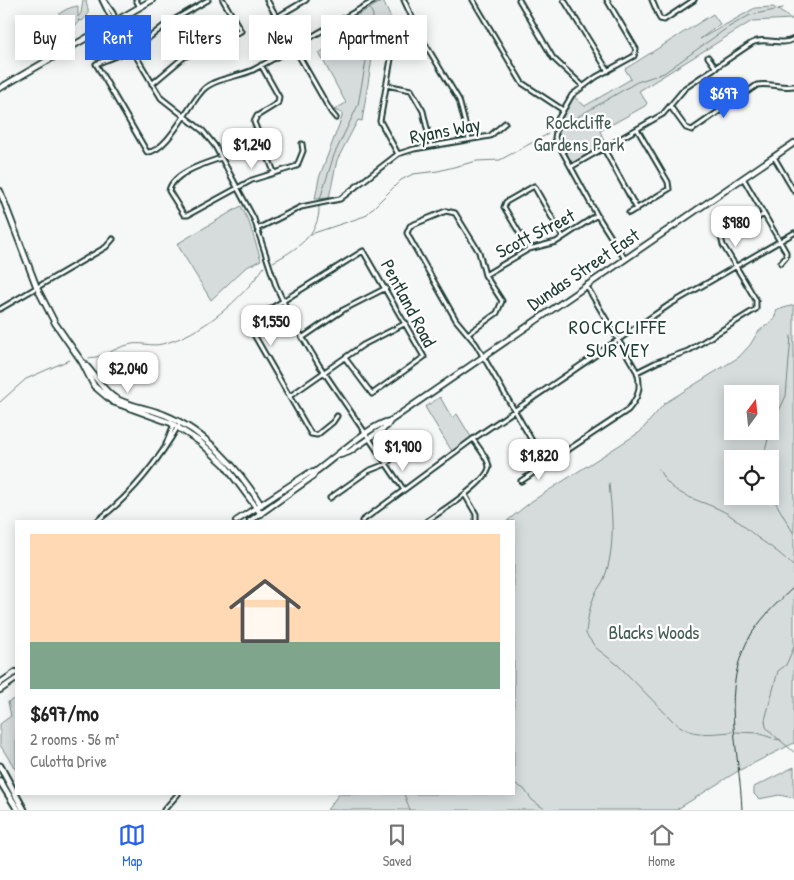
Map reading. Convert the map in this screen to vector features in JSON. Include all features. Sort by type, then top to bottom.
[{"type":"highway","points":[[0,766],[15,794]]},
{"type":"highway","points":[[0,781],[18,810]]},
{"type":"highway","points":[[16,795],[24,810]]},
{"type":"main road","points":[[127,15],[152,0]]},
{"type":"main road","points":[[0,88],[85,40]]},
{"type":"main road","name":"Dundas Street East","points":[[252,520],[312,477],[315,472],[339,455],[349,452],[368,436],[387,426],[390,421],[483,356],[794,144]]},
{"type":"main road","points":[[0,191],[37,288],[55,323],[82,362],[86,364],[91,377],[111,398],[177,423],[204,439],[222,456],[263,513]]},
{"type":"main road","name":"Dundas Street East","points":[[238,520],[309,473],[315,472]]},
{"type":"main road","points":[[0,683],[15,673]]},
{"type":"main road","points":[[0,690],[15,680]]},
{"type":"street","points":[[103,0],[110,15]]},
{"type":"street","points":[[136,0],[140,7]]},
{"type":"street","points":[[151,36],[208,0]]},
{"type":"street","points":[[152,84],[184,57],[241,31],[224,0]]},
{"type":"street","points":[[267,0],[276,15]]},
{"type":"street","points":[[280,15],[306,0]]},
{"type":"street","points":[[311,37],[376,0]]},
{"type":"street","points":[[404,0],[411,15]]},
{"type":"street","points":[[473,0],[522,83],[563,110]]},
{"type":"street","points":[[519,0],[553,58],[583,86]]},
{"type":"street","points":[[564,0],[608,72]]},
{"type":"street","points":[[607,0],[636,49],[634,56],[583,86],[572,95],[558,119],[555,138],[597,215],[625,259]]},
{"type":"street","points":[[652,0],[660,19],[664,20],[694,0]]},
{"type":"street","points":[[571,167],[663,114],[685,88],[756,41],[780,43],[794,39]]},
{"type":"street","points":[[427,47],[459,100],[469,139]]},
{"type":"street","points":[[708,57],[716,68]]},
{"type":"street","points":[[103,60],[97,62],[96,66],[145,151],[151,152],[170,136],[198,95],[207,87],[270,60]]},
{"type":"street","points":[[138,60],[166,104],[209,138],[257,229],[282,301],[302,338],[404,490]]},
{"type":"street","points":[[300,60],[330,112],[336,118]]},
{"type":"street","points":[[392,60],[380,121],[398,154]]},
{"type":"street","points":[[261,65],[279,97],[278,103],[257,116],[254,122],[274,172]]},
{"type":"street","points":[[670,106],[686,128],[692,130],[757,85],[767,84],[787,88],[794,86]]},
{"type":"street","points":[[386,85],[411,90],[423,111],[431,146]]},
{"type":"street","name":"Ryans Way","points":[[257,229],[297,208],[340,199],[398,154],[431,146],[490,136],[505,123]]},
{"type":"street","points":[[629,213],[669,189],[668,182],[637,130]]},
{"type":"street","points":[[221,158],[192,168],[170,186],[169,191],[182,213],[186,216],[237,188],[274,172],[299,165],[302,144]]},
{"type":"street","points":[[604,149],[637,209]]},
{"type":"street","points":[[774,156],[794,191]]},
{"type":"street","points":[[743,178],[786,253],[781,263]]},
{"type":"street","points":[[529,249],[504,207],[506,202],[534,186],[564,237]]},
{"type":"street","points":[[468,334],[497,313],[502,301],[485,275],[479,252],[455,213],[446,211],[416,222],[408,230],[410,240],[450,310],[483,356],[546,465]]},
{"type":"street","points":[[751,222],[764,214]]},
{"type":"street","name":"Scott Street","points":[[485,275],[529,249],[556,242],[597,215]]},
{"type":"street","points":[[363,520],[445,462],[473,439],[669,305],[794,233]]},
{"type":"street","points":[[637,372],[657,362],[688,351],[756,309],[756,300],[720,237]]},
{"type":"street","points":[[0,309],[106,247],[113,239]]},
{"type":"street","name":"Pentland Road","points":[[282,301],[364,251],[424,353],[424,358],[374,394],[368,391],[345,358]]},
{"type":"street","points":[[522,481],[628,410],[638,397],[639,383],[637,372],[586,285]]},
{"type":"street","points":[[302,338],[343,310],[386,288]]},
{"type":"street","points":[[282,301],[268,311],[253,333],[313,436],[333,422],[337,416]]},
{"type":"street","points":[[290,396],[345,358],[406,323]]},
{"type":"street","points":[[98,520],[134,488],[155,462],[177,423]]},
{"type":"street","points":[[428,520],[465,495],[489,467],[473,439]]},
{"type":"street","points":[[330,498],[368,472],[386,464],[409,443]]},
{"type":"street","points":[[465,495],[476,514],[476,520]]},
{"type":"street","points":[[164,810],[177,795]]},
{"type":"green space","points":[[83,0],[86,0],[87,15],[85,15],[82,21],[78,20],[79,23],[75,25],[75,15],[58,15],[67,9],[78,6],[78,17],[81,13]]},
{"type":"green space","points":[[383,1],[389,15],[357,15]]},
{"type":"green space","name":"Rockcliffe Gardens Park","points":[[773,7],[792,19],[752,21],[639,91],[647,103],[645,106],[600,131],[605,143],[572,163],[562,143],[559,129],[563,116],[574,97],[585,106],[631,79],[625,69],[713,14],[720,24],[700,39],[755,8]]},
{"type":"green space","points":[[323,60],[372,60],[362,121],[358,120],[337,160],[329,198],[315,199],[319,178],[342,117],[342,113],[334,110],[346,103]]},
{"type":"green space","points":[[241,206],[249,222],[261,260],[245,268],[211,300],[177,244]]},
{"type":"green space","name":"Blacks Woods","points":[[794,305],[794,743],[738,771],[676,810],[327,810],[338,795],[515,795],[515,520],[508,520],[532,501],[640,432],[665,403],[739,357],[758,332],[774,319],[777,310]]},
{"type":"green space","points":[[440,397],[452,418],[457,414],[471,437],[453,453],[425,407]]},
{"type":"green space","points":[[15,698],[15,768],[0,745],[0,724],[11,716],[8,702]]},
{"type":"green space","points":[[794,767],[794,798],[779,795],[759,799],[754,794],[754,787]]},
{"type":"waterway","points":[[320,199],[334,155],[358,105],[372,28],[373,15],[369,7]]},
{"type":"waterway","points":[[778,9],[783,8]]},
{"type":"waterway","points":[[562,126],[637,82],[664,73],[727,28],[750,15],[775,10]]},
{"type":"waterway","points":[[311,234],[365,216],[401,180],[413,174],[438,171],[477,161],[500,160],[548,134]]},
{"type":"waterway","points":[[273,262],[297,247],[311,234],[318,217],[319,207]]},
{"type":"waterway","points":[[89,358],[101,356],[132,344],[162,344],[191,333],[206,324],[232,303],[264,267]]},
{"type":"waterway","points":[[779,411],[786,396],[791,336]]},
{"type":"waterway","points":[[0,402],[26,379],[69,360]]},
{"type":"waterway","points":[[765,450],[768,440]]},
{"type":"waterway","points":[[659,469],[671,487],[728,514],[794,567]]},
{"type":"waterway","points":[[609,483],[612,543],[604,579],[592,602],[586,634],[596,648],[618,665],[673,721]]},
{"type":"waterway","points":[[777,505],[794,534]]},
{"type":"waterway","points":[[773,735],[766,727],[765,720],[778,671],[786,665],[794,647]]},
{"type":"waterway","points":[[676,723],[682,728],[696,733],[732,732]]},
{"type":"waterway","points":[[736,732],[758,733],[772,738]]},
{"type":"waterway","points":[[775,736],[794,752]]},
{"type":"waterway","points":[[775,739],[781,740]]},
{"type":"waterway","points":[[515,784],[524,789],[532,800],[546,810]]},
{"type":"waterway","points":[[404,795],[410,810]]},
{"type":"railway","points":[[742,810],[734,720],[733,697],[736,675],[742,654],[752,633],[777,603],[794,587]]},
{"type":"district","name":"ROCKCLIFFE SURVEY","points":[[618,338]]}]
